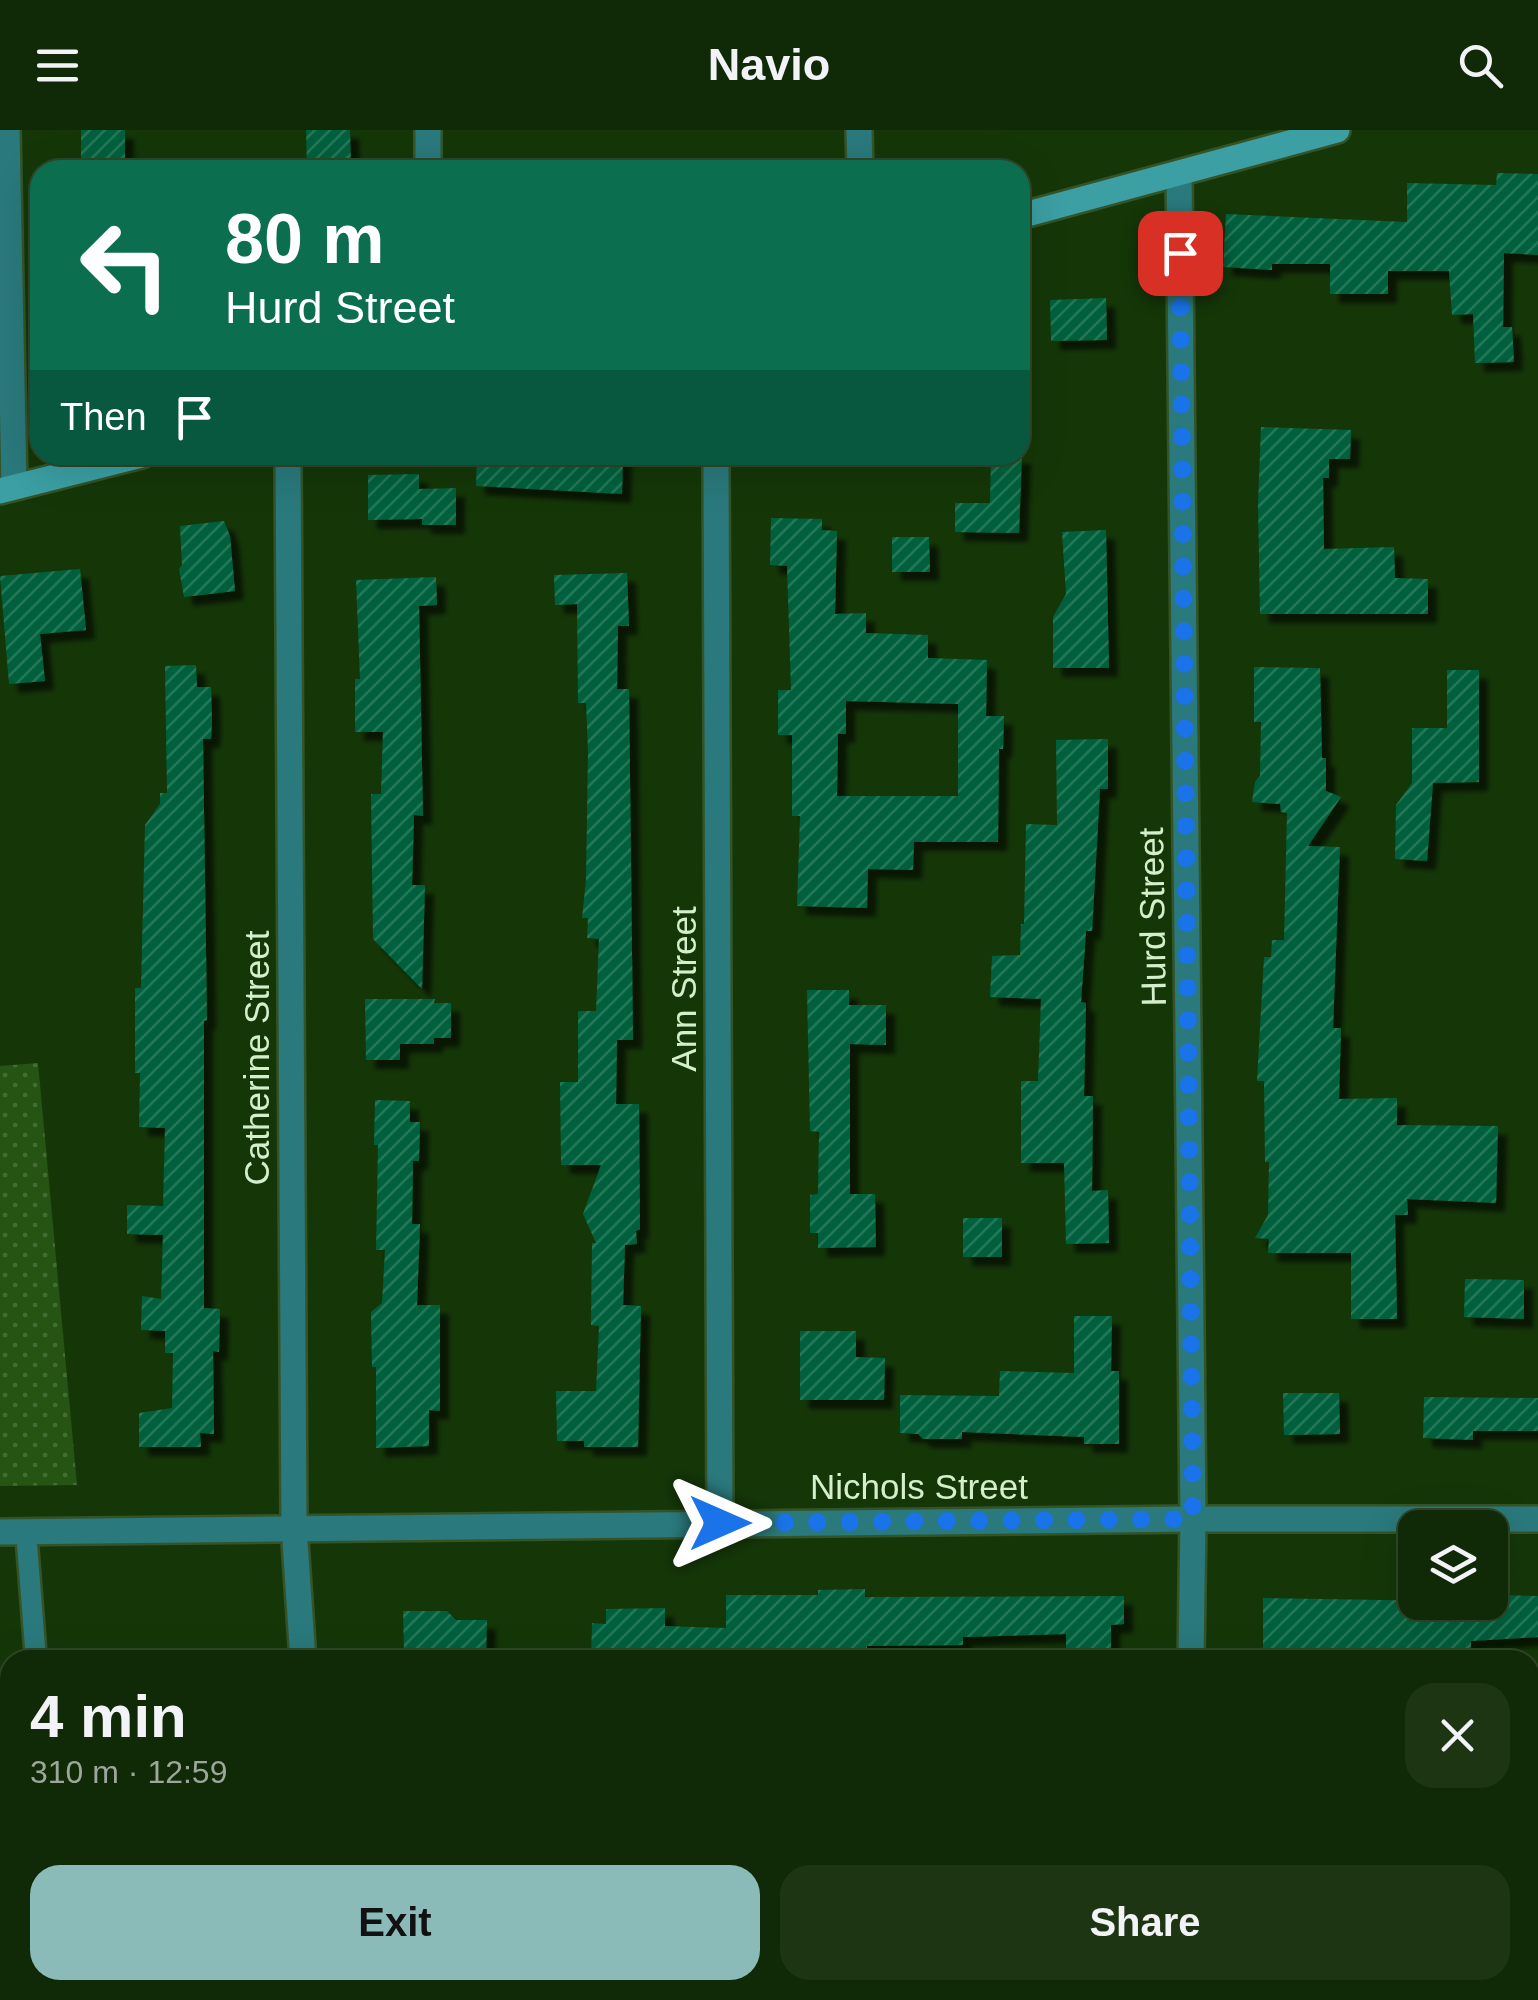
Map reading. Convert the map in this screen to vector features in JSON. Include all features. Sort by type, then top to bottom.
[{"type":"street","points":[[6,130],[7,489],[102,465]]},
{"type":"street","points":[[428,130],[428,160]]},
{"type":"street","points":[[859,130],[860,160]]},
{"type":"street","points":[[1030,213],[1178,174],[1285,137],[1337,130]]},
{"type":"street","name":"Hurd Street","points":[[1178,174],[1193,1519],[1191,1650]]},
{"type":"street","name":"Catherine Street","points":[[288,465],[294,1527],[301,1650]]},
{"type":"street","name":"Ann Street","points":[[716,465],[720,1523]]},
{"type":"street","name":"Nichols Street","points":[[0,1532],[1193,1519],[1538,1520]]},
{"type":"lane","points":[[26,1531],[35,1650]]},
{"type":"green space","points":[[38,1063],[77,1485],[0,1486],[0,1066]]},
{"type":"building","points":[[81,130],[125,130],[125,160],[81,160]]},
{"type":"building","points":[[306,130],[350,130],[351,160],[307,160]]},
{"type":"building","points":[[1497,173],[1538,174],[1538,255],[1504,253],[1503,327],[1512,327],[1514,362],[1475,363],[1473,314],[1452,315],[1449,271],[1388,271],[1388,294],[1330,294],[1330,264],[1272,264],[1272,270],[1223,267],[1226,214],[1407,222],[1407,183],[1496,185]]},
{"type":"building","points":[[1106,298],[1107,340],[1051,341],[1050,300]]},
{"type":"building","points":[[1261,427],[1351,430],[1350,459],[1329,459],[1329,478],[1323,478],[1324,549],[1394,547],[1395,578],[1428,579],[1428,614],[1260,614]]},
{"type":"building","points":[[477,465],[623,465],[622,494],[476,486]]},
{"type":"building","points":[[991,465],[1022,465],[1019,533],[955,532],[955,503],[990,503]]},
{"type":"building","points":[[419,474],[419,489],[456,488],[456,525],[422,525],[422,519],[368,520],[368,475]]},
{"type":"building","points":[[771,518],[822,519],[822,530],[837,531],[835,614],[866,613],[866,633],[928,635],[928,658],[987,660],[986,716],[1004,716],[1003,749],[999,749],[998,842],[914,842],[913,870],[868,869],[867,908],[797,906],[800,816],[792,816],[792,735],[778,735],[778,690],[791,690],[787,566],[770,565]],"holes":[[[846,701],[958,704],[958,796],[837,796],[838,734],[846,734]]]},
{"type":"building","points":[[224,521],[230,536],[235,591],[184,597],[179,569],[180,526]]},
{"type":"building","points":[[1106,530],[1109,668],[1053,668],[1053,617],[1066,594],[1062,532]]},
{"type":"building","points":[[892,537],[929,537],[930,572],[892,572]]},
{"type":"building","points":[[80,569],[86,630],[40,634],[45,681],[9,684],[0,576]]},
{"type":"building","points":[[627,573],[629,626],[618,626],[617,689],[629,689],[633,1040],[617,1040],[616,1104],[639,1104],[640,1229],[636,1231],[637,1244],[625,1245],[623,1305],[641,1306],[638,1447],[584,1447],[584,1441],[557,1441],[556,1391],[596,1391],[599,1326],[591,1325],[592,1243],[596,1243],[583,1214],[601,1165],[561,1165],[560,1082],[578,1082],[578,1011],[596,1011],[599,939],[587,938],[588,918],[582,918],[588,751],[586,703],[578,703],[577,604],[555,605],[554,575]]},
{"type":"building","points":[[436,577],[437,605],[419,606],[423,816],[414,815],[412,885],[425,885],[422,989],[373,939],[371,794],[381,794],[383,732],[355,732],[355,679],[360,679],[356,580]]},
{"type":"building","points":[[196,665],[197,687],[211,687],[212,720],[211,739],[203,739],[207,1020],[204,1308],[220,1309],[219,1352],[213,1351],[214,1434],[200,1433],[201,1447],[139,1447],[139,1413],[172,1408],[173,1353],[165,1353],[165,1331],[141,1330],[142,1296],[161,1299],[163,1235],[127,1234],[127,1205],[163,1206],[165,1128],[139,1127],[140,1073],[135,1073],[135,988],[141,988],[145,825],[160,804],[160,793],[167,793],[165,666]]},
{"type":"building","points":[[1254,667],[1320,668],[1326,791],[1341,797],[1308,846],[1340,847],[1333,1028],[1341,1028],[1339,1099],[1397,1098],[1397,1125],[1498,1126],[1496,1203],[1407,1199],[1408,1215],[1395,1215],[1397,1319],[1351,1319],[1351,1253],[1268,1253],[1269,1239],[1255,1238],[1268,1215],[1264,1081],[1257,1081],[1264,957],[1271,957],[1272,940],[1284,940],[1287,813],[1281,812],[1280,804],[1252,802],[1255,782],[1260,776],[1261,722],[1254,722]]},
{"type":"building","points":[[1447,670],[1479,670],[1479,782],[1433,783],[1427,861],[1395,859],[1396,805],[1412,783],[1412,728],[1447,728]]},
{"type":"building","points":[[1108,739],[1108,789],[1100,789],[1092,931],[1086,931],[1081,1002],[1086,1003],[1084,1096],[1093,1096],[1092,1191],[1108,1190],[1109,1243],[1066,1244],[1064,1163],[1021,1163],[1021,1081],[1038,1081],[1041,999],[990,997],[992,956],[1020,955],[1026,824],[1057,825],[1056,740]]},
{"type":"building","points":[[807,990],[849,990],[849,1005],[886,1005],[886,1045],[850,1044],[850,1194],[875,1194],[876,1247],[818,1248],[818,1233],[810,1233],[810,1195],[818,1194],[819,1132],[810,1131]]},
{"type":"building","points":[[365,999],[435,999],[434,1003],[451,1003],[451,1038],[434,1038],[434,1044],[400,1044],[400,1060],[366,1060]]},
{"type":"building","points":[[375,1100],[410,1101],[410,1122],[420,1122],[419,1161],[413,1161],[412,1224],[420,1224],[417,1305],[440,1305],[440,1411],[429,1410],[429,1446],[376,1448],[371,1312],[382,1303],[385,1250],[376,1250]]},
{"type":"building","points":[[963,1218],[1002,1218],[1002,1257],[963,1257]]},
{"type":"building","points":[[1465,1279],[1524,1280],[1524,1319],[1464,1317]]},
{"type":"building","points":[[1074,1316],[1112,1316],[1111,1371],[1119,1371],[1119,1444],[1084,1444],[1084,1437],[962,1432],[962,1439],[923,1439],[918,1434],[900,1433],[900,1395],[999,1396],[1000,1371],[1074,1373]]},
{"type":"building","points":[[800,1331],[856,1331],[856,1357],[885,1358],[884,1400],[800,1400]]},
{"type":"building","points":[[1283,1393],[1339,1393],[1340,1434],[1284,1435]]},
{"type":"building","points":[[1424,1397],[1538,1398],[1538,1431],[1473,1431],[1473,1440],[1423,1438]]},
{"type":"building","points":[[865,1589],[865,1597],[1124,1596],[1124,1624],[1111,1625],[1111,1650],[1066,1650],[1066,1634],[963,1637],[963,1645],[867,1646],[867,1650],[591,1650],[592,1623],[606,1624],[606,1609],[665,1608],[665,1626],[726,1628],[726,1595],[818,1595],[818,1590]]},
{"type":"building","points":[[1508,1595],[1538,1596],[1538,1637],[1471,1641],[1471,1650],[1263,1650],[1263,1598],[1398,1600],[1398,1620],[1508,1620]]},
{"type":"building","points":[[403,1611],[447,1611],[456,1620],[487,1620],[486,1650],[404,1650]]},
{"type":"route","points":[[720,1523],[1193,1519],[1180,253]]}]
